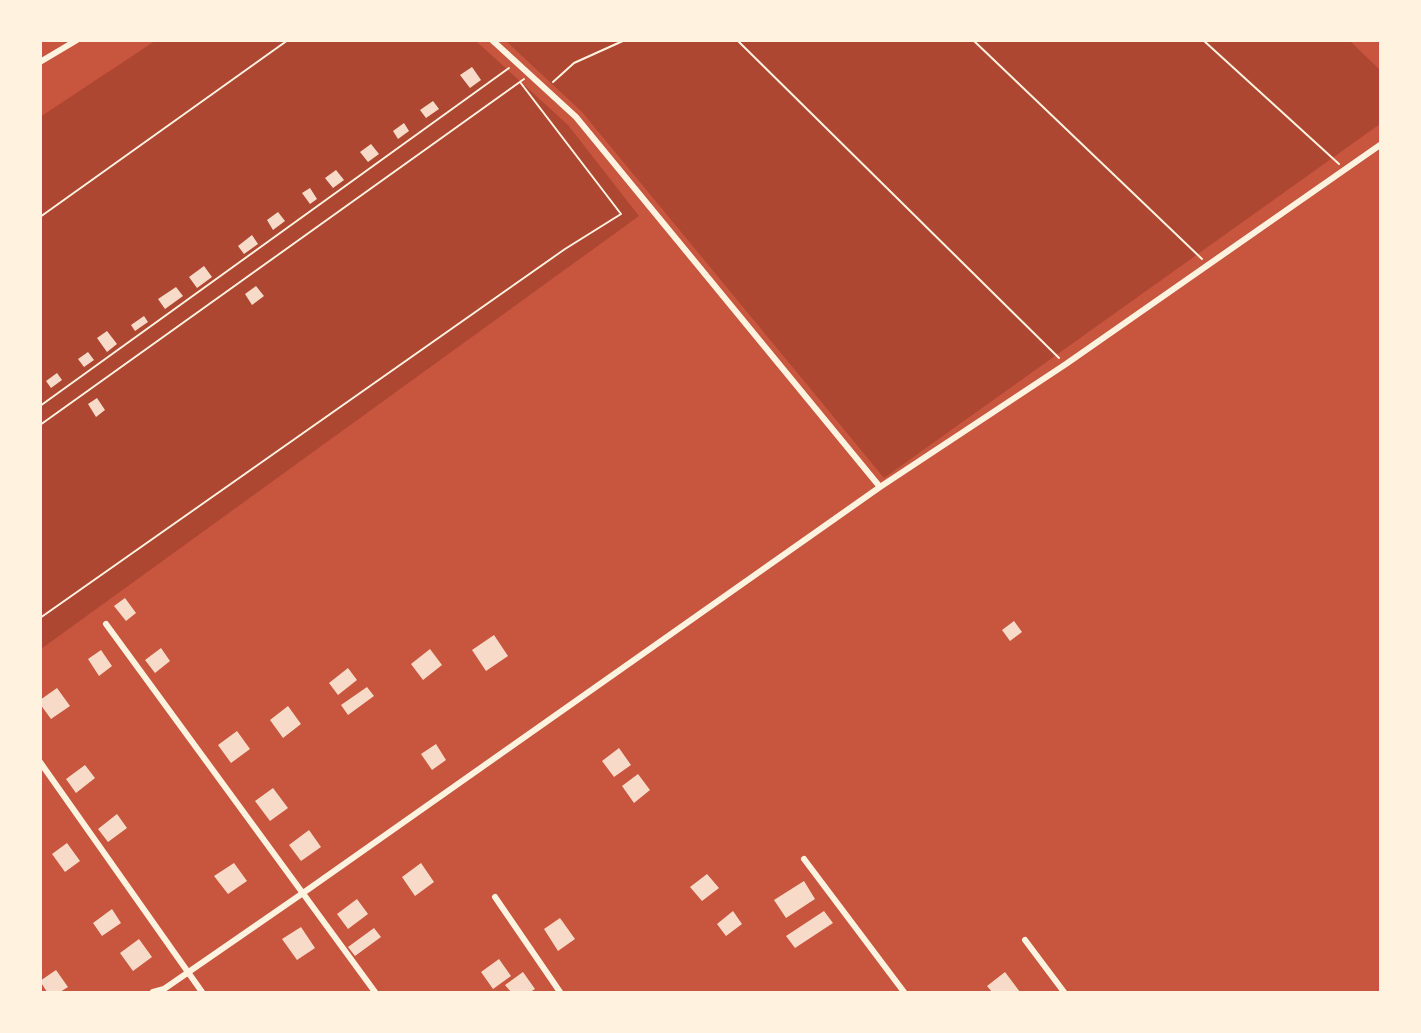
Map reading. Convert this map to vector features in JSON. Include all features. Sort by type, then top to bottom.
[{"type":"street","points":[[40,62],[77,40]]},
{"type":"street","points":[[492,40],[576,117],[880,487]]},
{"type":"street","points":[[153,993],[187,973],[303,893],[880,487],[1065,364],[1380,145]]},
{"type":"street","points":[[106,624],[375,993]]},
{"type":"street","points":[[40,762],[202,993]]},
{"type":"street","points":[[804,859],[904,993]]},
{"type":"street","points":[[495,897],[560,993]]},
{"type":"street","points":[[1025,940],[1064,993]]},
{"type":"path","points":[[40,217],[288,40]]},
{"type":"path","points":[[545,89],[574,63],[624,40]]},
{"type":"path","points":[[737,40],[1065,364]]},
{"type":"path","points":[[973,40],[1209,265]]},
{"type":"path","points":[[1203,40],[1345,170]]},
{"type":"path","points":[[40,406],[516,63]]},
{"type":"path","points":[[40,425],[529,75]]},
{"type":"path","points":[[40,618],[565,249],[621,214],[520,82]]},
{"type":"shaded area","points":[[155,41],[476,41],[568,125],[639,216],[41,649],[40,117]]},
{"type":"shaded area","points":[[506,41],[1350,41],[1380,70],[1380,124],[884,478],[582,112]]},
{"type":"building","points":[[472,67],[481,80],[470,88],[460,75]]},
{"type":"building","points":[[433,101],[439,109],[426,118],[420,110]]},
{"type":"building","points":[[404,123],[409,131],[398,139],[393,131]]},
{"type":"building","points":[[371,144],[379,154],[368,162],[360,152]]},
{"type":"building","points":[[336,170],[344,180],[333,188],[325,178]]},
{"type":"building","points":[[310,188],[317,199],[310,204],[302,193]]},
{"type":"building","points":[[278,212],[285,221],[273,230],[267,220]]},
{"type":"building","points":[[252,235],[258,244],[244,254],[238,246]]},
{"type":"building","points":[[204,266],[212,277],[197,288],[189,277]]},
{"type":"building","points":[[256,286],[264,296],[252,305],[245,294]]},
{"type":"building","points":[[176,287],[183,296],[165,309],[158,299]]},
{"type":"building","points":[[144,316],[148,322],[135,331],[131,325]]},
{"type":"building","points":[[107,331],[117,344],[107,352],[97,338]]},
{"type":"building","points":[[88,352],[94,360],[84,367],[78,359]]},
{"type":"building","points":[[57,373],[62,380],[51,388],[46,381]]},
{"type":"building","points":[[97,398],[105,410],[96,417],[88,404]]},
{"type":"building","points":[[125,598],[136,613],[126,621],[114,606]]},
{"type":"building","points":[[1014,621],[1022,632],[1010,641],[1002,630]]},
{"type":"building","points":[[494,635],[508,656],[486,671],[472,650]]},
{"type":"building","points":[[161,648],[170,661],[155,673],[145,660]]},
{"type":"building","points":[[430,649],[442,665],[423,680],[411,664]]},
{"type":"building","points":[[101,650],[112,666],[99,676],[88,659]]},
{"type":"building","points":[[348,668],[357,680],[338,695],[329,683]]},
{"type":"building","points":[[367,687],[374,696],[348,715],[341,705]]},
{"type":"building","points":[[57,688],[70,706],[51,719],[40,704],[40,700]]},
{"type":"building","points":[[288,706],[301,724],[283,738],[270,720]]},
{"type":"building","points":[[237,731],[250,749],[231,763],[218,745]]},
{"type":"building","points":[[436,744],[446,760],[432,770],[421,754]]},
{"type":"building","points":[[619,748],[631,765],[614,777],[602,761]]},
{"type":"building","points":[[85,765],[95,778],[76,793],[66,779]]},
{"type":"building","points":[[638,774],[650,790],[634,803],[622,786]]},
{"type":"building","points":[[273,788],[288,808],[270,821],[255,801]]},
{"type":"building","points":[[117,814],[127,828],[108,842],[98,829]]},
{"type":"building","points":[[309,830],[321,847],[301,861],[289,845]]},
{"type":"building","points":[[67,843],[80,861],[65,872],[52,854]]},
{"type":"building","points":[[234,863],[247,881],[228,894],[214,876]]},
{"type":"building","points":[[421,863],[434,882],[415,896],[402,877]]},
{"type":"building","points":[[707,874],[719,888],[702,901],[690,887]]},
{"type":"building","points":[[804,881],[815,899],[786,918],[774,900]]},
{"type":"building","points":[[357,899],[368,914],[348,929],[337,914]]},
{"type":"building","points":[[112,909],[121,923],[102,936],[93,923]]},
{"type":"building","points":[[733,911],[742,924],[726,936],[717,924]]},
{"type":"building","points":[[824,911],[833,923],[795,948],[786,936]]},
{"type":"building","points":[[560,918],[575,939],[558,951],[544,929]]},
{"type":"building","points":[[301,927],[315,948],[297,960],[282,939]]},
{"type":"building","points":[[374,928],[381,937],[355,956],[348,947]]},
{"type":"building","points":[[139,939],[152,957],[133,971],[120,953]]},
{"type":"building","points":[[499,959],[511,976],[493,989],[481,972]]},
{"type":"building","points":[[56,970],[68,987],[60,992],[47,992],[40,981]]},
{"type":"building","points":[[523,972],[535,989],[530,992],[511,992],[505,985]]},
{"type":"building","points":[[1005,972],[1020,992],[992,992],[987,986]]}]
